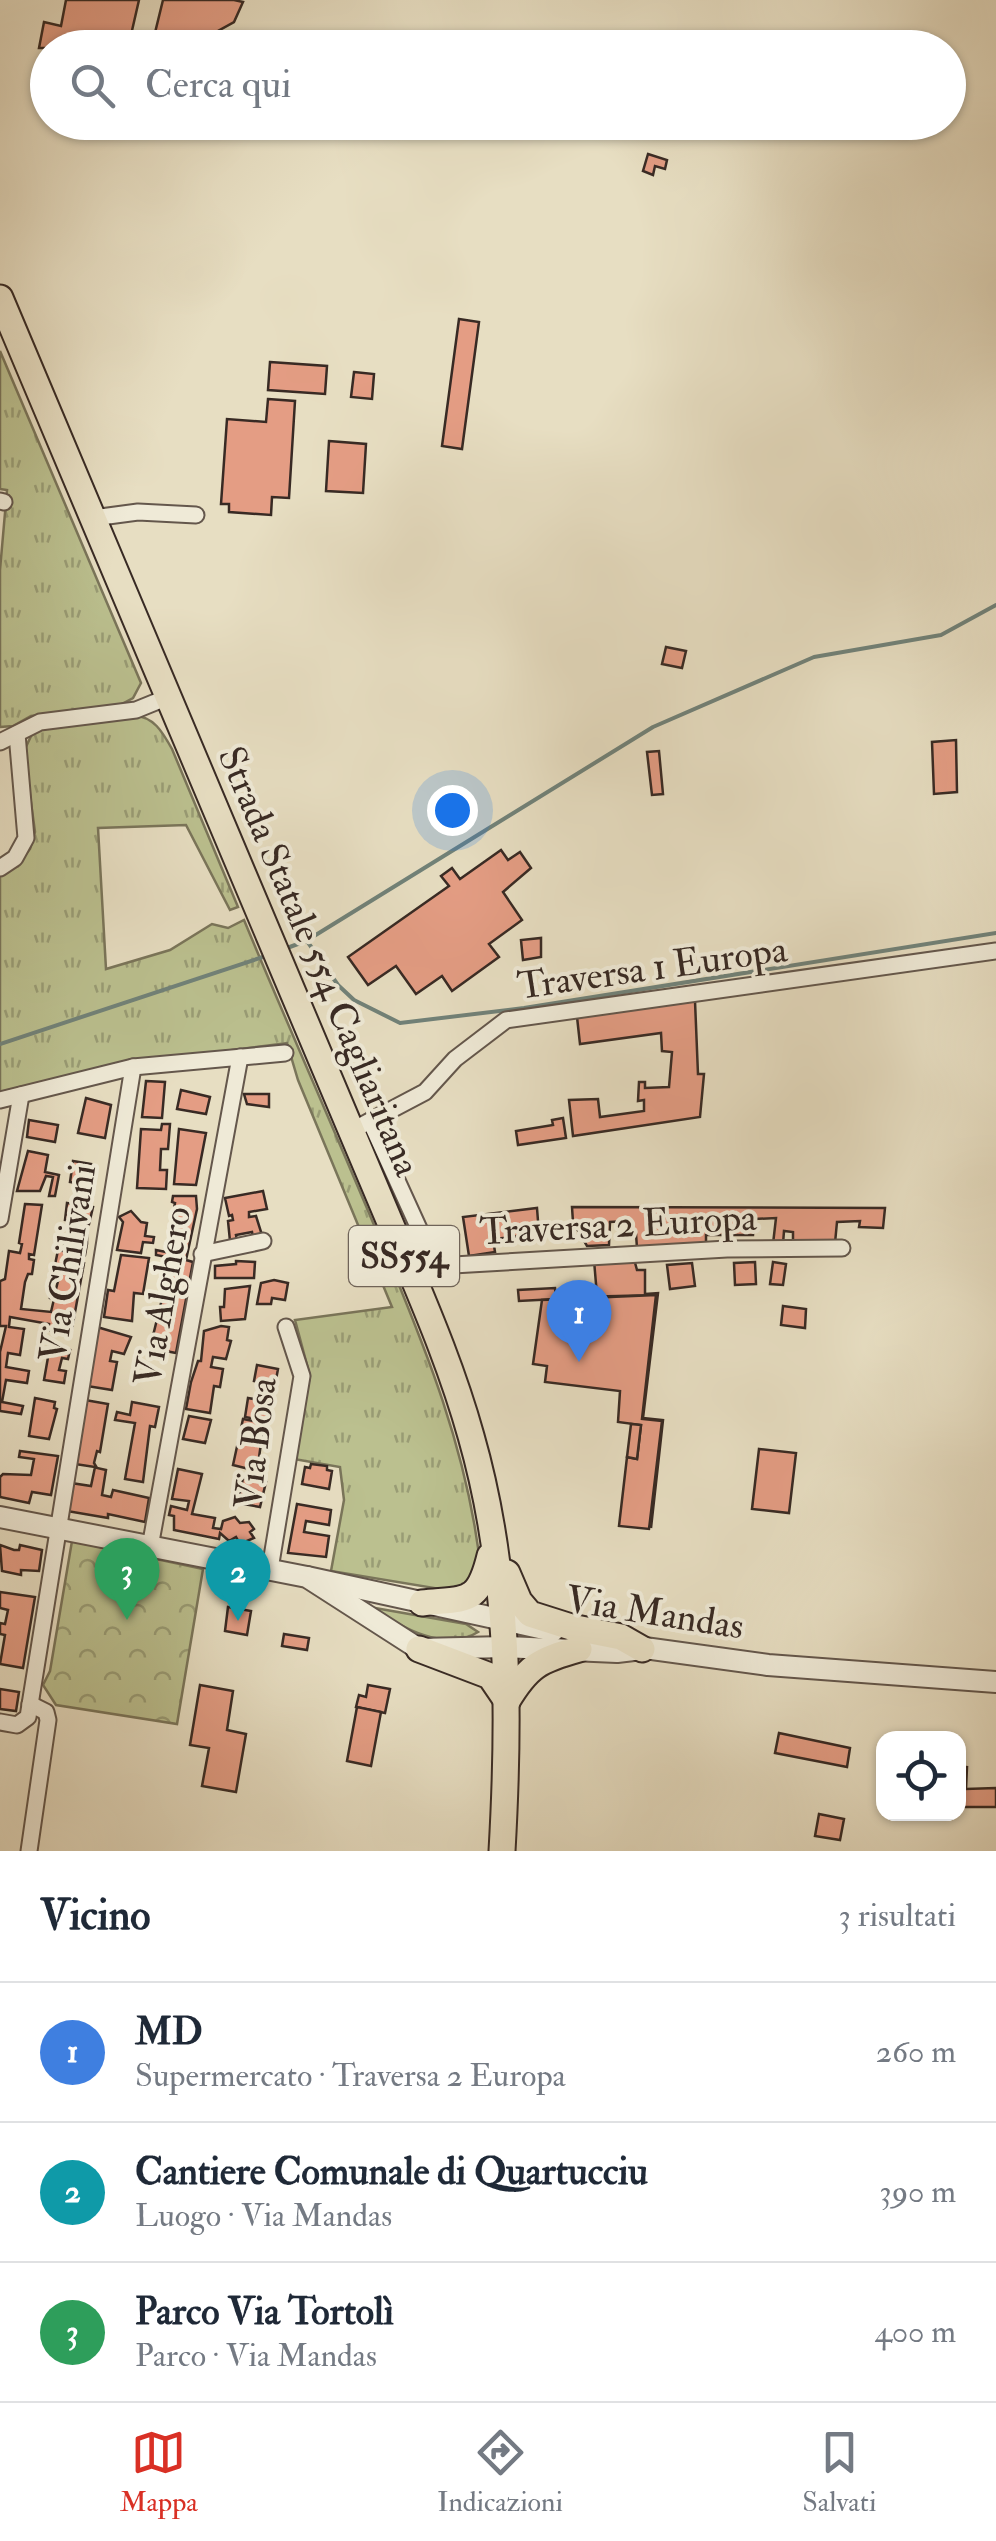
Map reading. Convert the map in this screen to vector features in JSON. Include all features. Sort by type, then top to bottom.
[{"type":"main road","name":"Strada Statale 554 Cagliaritana","points":[[0,298],[288,978],[360,1126],[473,1440],[494,1542],[505,1634],[502,1851]]},
{"type":"main road","points":[[422,1604],[467,1598],[483,1586],[494,1542]]},
{"type":"main road","points":[[494,1542],[518,1601],[530,1614],[571,1628],[621,1637],[642,1649]]},
{"type":"main road","points":[[420,1649],[490,1676],[507,1702],[526,1671],[579,1649]]},
{"type":"street","points":[[93,518],[138,512],[196,514]]},
{"type":"street","points":[[0,742],[40,722],[136,710],[168,697]]},
{"type":"street","points":[[0,868],[15,858],[26,838],[17,734]]},
{"type":"street","name":"Traversa 1 Europa","points":[[360,1126],[425,1092],[456,1059],[506,1020],[996,951]]},
{"type":"street","points":[[0,1100],[133,1067],[286,1053]]},
{"type":"street","name":"Via Alghero","points":[[150,1547],[240,1057]]},
{"type":"street","name":"Via Chilivani","points":[[30,1704],[133,1067]]},
{"type":"street","points":[[0,1219],[22,1095]]},
{"type":"street","name":"Traversa 2 Europa","points":[[360,1126],[436,1266],[727,1249],[842,1248]]},
{"type":"street","points":[[202,1254],[263,1241]]},
{"type":"street","name":"Via Bosa","points":[[270,1569],[302,1376],[286,1326]]},
{"type":"street","points":[[0,1517],[270,1569]]},
{"type":"street","name":"Via Mandas","points":[[270,1569],[422,1604],[505,1634],[768,1666],[996,1682]]},
{"type":"street","points":[[307,1578],[420,1649],[505,1634],[579,1649],[642,1649]]},
{"type":"street","points":[[0,1722],[24,1722],[30,1704],[46,1712],[48,1720],[28,1851]]},
{"type":"green space","points":[[0,351],[141,683],[133,698],[118,706],[31,716],[13,726],[0,727],[0,570],[7,490],[0,489]]},
{"type":"green space","points":[[133,715],[152,722],[172,749],[238,907],[230,910],[186,825],[98,828],[106,969],[170,950],[212,924],[228,928],[244,920],[396,1278],[443,1401],[466,1485],[481,1572],[464,1593],[331,1571],[344,1500],[340,1467],[294,1459],[310,1376],[295,1320],[392,1307],[298,1080],[287,1043],[131,1063],[0,1094],[0,875],[17,865],[30,849],[35,832],[24,751],[33,732],[45,726]]},
{"type":"green space","points":[[72,1541],[203,1569],[177,1724],[56,1705],[43,1685],[50,1671]]},
{"type":"green space","points":[[375,1608],[466,1624],[478,1632],[465,1638],[438,1639],[411,1630]]},
{"type":"building","points":[[66,0],[139,0],[132,30],[42,30],[44,22],[61,26]]},
{"type":"building","points":[[163,0],[243,2],[234,22],[220,30],[156,30]]},
{"type":"building","points":[[648,154],[667,160],[665,169],[655,166],[653,175],[643,171]]},
{"type":"building","points":[[459,319],[479,322],[462,449],[442,446]]},
{"type":"building","points":[[270,362],[327,366],[325,394],[268,390]]},
{"type":"building","points":[[354,372],[374,374],[372,399],[351,397]]},
{"type":"building","points":[[268,399],[295,401],[289,498],[272,497],[271,515],[229,512],[229,504],[221,504],[227,419],[266,422]]},
{"type":"building","points":[[329,441],[366,444],[363,493],[326,491]]},
{"type":"building","points":[[666,647],[686,651],[682,668],[662,664]]},
{"type":"building","points":[[956,740],[957,792],[934,794],[932,742]]},
{"type":"building","points":[[659,751],[663,794],[652,795],[647,752]]},
{"type":"building","points":[[501,850],[508,860],[520,852],[531,868],[503,892],[522,920],[489,944],[499,957],[452,991],[442,976],[416,994],[396,966],[368,985],[348,957],[449,886],[441,876],[452,868],[460,879]]},
{"type":"building","points":[[541,938],[541,957],[523,960],[521,940]]},
{"type":"building","points":[[695,1001],[698,1074],[704,1074],[700,1117],[573,1136],[569,1100],[598,1099],[600,1117],[644,1111],[644,1100],[638,1101],[639,1082],[645,1082],[645,1088],[669,1087],[672,1052],[662,1051],[661,1033],[580,1044],[577,1017]]},
{"type":"building","points":[[146,1081],[165,1082],[162,1118],[142,1117]]},
{"type":"building","points":[[181,1090],[210,1097],[206,1114],[177,1109]]},
{"type":"building","points":[[244,1094],[269,1094],[269,1107],[247,1104]]},
{"type":"building","points":[[86,1098],[111,1105],[105,1138],[78,1133]]},
{"type":"building","points":[[563,1118],[566,1138],[518,1145],[516,1131],[553,1125],[552,1120]]},
{"type":"building","points":[[29,1120],[58,1125],[55,1142],[27,1137]]},
{"type":"building","points":[[162,1124],[170,1124],[168,1149],[161,1149],[160,1170],[167,1170],[166,1189],[137,1188],[141,1129],[161,1130]]},
{"type":"building","points":[[179,1129],[206,1133],[196,1185],[174,1184]]},
{"type":"building","points":[[28,1151],[48,1155],[45,1172],[59,1175],[55,1196],[49,1196],[53,1177],[46,1176],[40,1191],[17,1191]]},
{"type":"building","points":[[73,1161],[91,1164],[87,1185],[70,1182]]},
{"type":"building","points":[[263,1191],[267,1209],[249,1212],[249,1217],[256,1216],[262,1235],[236,1235],[237,1240],[230,1241],[228,1221],[233,1220],[225,1198]]},
{"type":"building","points":[[173,1196],[196,1196],[197,1209],[186,1260],[193,1262],[176,1353],[150,1348],[172,1258],[156,1255],[156,1250],[166,1252]]},
{"type":"building","points":[[67,1203],[93,1207],[89,1224],[65,1220]]},
{"type":"building","points":[[25,1204],[42,1205],[34,1255],[29,1254],[29,1259],[34,1260],[32,1274],[28,1274],[25,1282],[21,1309],[51,1312],[51,1292],[55,1293],[58,1281],[52,1280],[58,1250],[63,1251],[70,1232],[87,1235],[87,1244],[85,1255],[82,1254],[84,1263],[71,1334],[48,1330],[49,1324],[10,1317],[9,1327],[24,1329],[20,1355],[8,1353],[6,1367],[29,1371],[27,1383],[6,1380],[2,1402],[23,1406],[21,1414],[0,1411],[0,1352],[6,1326],[0,1326],[0,1281],[5,1279],[9,1251],[20,1253]]},
{"type":"building","points":[[572,1207],[885,1208],[883,1228],[859,1227],[860,1221],[837,1222],[835,1243],[793,1244],[793,1232],[784,1231],[783,1244],[773,1244],[776,1218],[754,1219],[753,1235],[706,1235],[706,1246],[637,1248],[636,1234],[626,1234],[626,1221],[610,1222],[609,1245],[587,1246],[573,1222]]},
{"type":"building","points":[[537,1208],[539,1234],[493,1239],[495,1252],[469,1256],[463,1217]]},
{"type":"building","points":[[131,1211],[147,1223],[145,1236],[154,1237],[153,1243],[143,1242],[141,1253],[117,1250],[123,1222],[119,1217]]},
{"type":"building","points":[[121,1255],[149,1258],[143,1294],[134,1293],[132,1321],[104,1317],[108,1290],[114,1291]]},
{"type":"building","points":[[634,1259],[637,1270],[645,1270],[645,1294],[658,1293],[643,1418],[663,1420],[651,1528],[662,1421],[642,1419],[656,1295],[578,1297],[597,1296],[594,1260]]},
{"type":"building","points":[[255,1262],[254,1278],[215,1278],[215,1266]]},
{"type":"building","points":[[755,1262],[756,1284],[735,1285],[734,1263]]},
{"type":"building","points":[[773,1262],[786,1264],[783,1285],[770,1284]]},
{"type":"building","points":[[692,1263],[695,1286],[670,1289],[667,1265]]},
{"type":"building","points":[[261,1283],[288,1283],[285,1300],[272,1298],[271,1304],[257,1304]]},
{"type":"building","points":[[250,1286],[245,1319],[221,1321],[225,1289]]},
{"type":"building","points":[[555,1288],[556,1299],[519,1301],[518,1290]]},
{"type":"building","points":[[656,1295],[642,1419],[662,1421],[649,1529],[619,1526],[627,1457],[637,1459],[641,1425],[618,1422],[620,1391],[545,1382],[547,1366],[533,1364],[542,1300]]},
{"type":"building","points":[[783,1306],[806,1309],[805,1328],[781,1325]]},
{"type":"building","points":[[97,1327],[131,1337],[124,1354],[112,1351],[110,1361],[117,1362],[112,1390],[87,1386]]},
{"type":"building","points":[[229,1327],[227,1340],[231,1341],[226,1359],[213,1357],[211,1367],[223,1369],[220,1387],[214,1386],[210,1413],[186,1409],[191,1382],[201,1361],[204,1331]]},
{"type":"building","points":[[50,1346],[70,1350],[68,1359],[62,1358],[59,1370],[66,1371],[64,1383],[44,1380]]},
{"type":"building","points":[[257,1365],[278,1369],[275,1385],[254,1381]]},
{"type":"building","points":[[35,1398],[55,1402],[57,1409],[49,1439],[29,1436]]},
{"type":"building","points":[[248,1398],[271,1402],[267,1421],[245,1417]]},
{"type":"building","points":[[85,1400],[108,1404],[100,1452],[97,1451],[94,1463],[106,1470],[102,1495],[111,1497],[113,1490],[149,1498],[145,1522],[67,1511],[71,1483],[91,1486],[95,1467],[75,1464]]},
{"type":"building","points":[[132,1402],[159,1407],[155,1427],[150,1426],[143,1482],[125,1479],[135,1423],[115,1420],[117,1412],[130,1415]]},
{"type":"building","points":[[189,1416],[211,1420],[205,1443],[183,1439]]},
{"type":"building","points":[[243,1419],[264,1423],[257,1471],[233,1465]]},
{"type":"building","points":[[631,1424],[641,1425],[637,1459],[627,1457]]},
{"type":"building","points":[[759,1449],[796,1453],[789,1513],[752,1509]]},
{"type":"building","points":[[20,1451],[58,1456],[51,1495],[32,1492],[29,1503],[0,1497],[3,1474],[31,1475],[34,1459],[19,1457]]},
{"type":"building","points":[[311,1464],[327,1466],[332,1471],[329,1489],[302,1484],[305,1467],[310,1468]]},
{"type":"building","points":[[178,1469],[202,1474],[192,1514],[215,1518],[213,1528],[221,1529],[223,1521],[235,1517],[240,1523],[249,1522],[254,1538],[240,1544],[236,1537],[229,1541],[220,1533],[219,1539],[174,1530],[174,1516],[169,1515],[171,1506],[187,1510],[189,1501],[172,1499]]},
{"type":"building","points":[[243,1478],[266,1482],[260,1507],[238,1503]]},
{"type":"building","points":[[297,1504],[331,1510],[329,1525],[306,1521],[304,1532],[329,1536],[326,1557],[288,1553]]},
{"type":"building","points":[[0,1545],[14,1550],[19,1550],[20,1545],[42,1550],[39,1571],[21,1570],[21,1575],[2,1571]]},
{"type":"building","points":[[0,1592],[35,1597],[23,1668],[0,1664],[5,1635],[0,1634],[0,1623],[5,1624],[8,1610],[0,1608]]},
{"type":"building","points":[[228,1607],[251,1611],[247,1635],[225,1631]]},
{"type":"building","points":[[284,1634],[309,1638],[307,1650],[282,1646]]},
{"type":"building","points":[[200,1685],[233,1691],[227,1730],[246,1734],[236,1792],[202,1786],[209,1748],[190,1745]]},
{"type":"building","points":[[368,1685],[390,1689],[385,1713],[356,1707],[359,1695],[366,1697]]},
{"type":"building","points":[[0,1689],[19,1692],[16,1711],[0,1709]]},
{"type":"building","points":[[357,1707],[381,1712],[371,1766],[347,1761]]},
{"type":"building","points":[[779,1733],[850,1748],[847,1767],[775,1753]]},
{"type":"building","points":[[996,1788],[996,1807],[966,1807],[966,1789]]},
{"type":"building","points":[[819,1814],[844,1819],[840,1840],[815,1836]]},
{"type":"waterway","points":[[287,948],[306,941],[653,727],[814,657],[941,635],[996,605]]},
{"type":"waterway","points":[[307,941],[338,985],[354,1000],[400,1023],[524,1008],[996,933]]},
{"type":"waterway","points":[[0,1044],[269,955]]},
{"type":"place","name":"MD","points":[[579,1362]]},
{"type":"place","name":"Parco Via Tortolì","points":[[127,1620]]},
{"type":"place","name":"Cantiere Comunale di Quartucciu","points":[[238,1621]]}]
